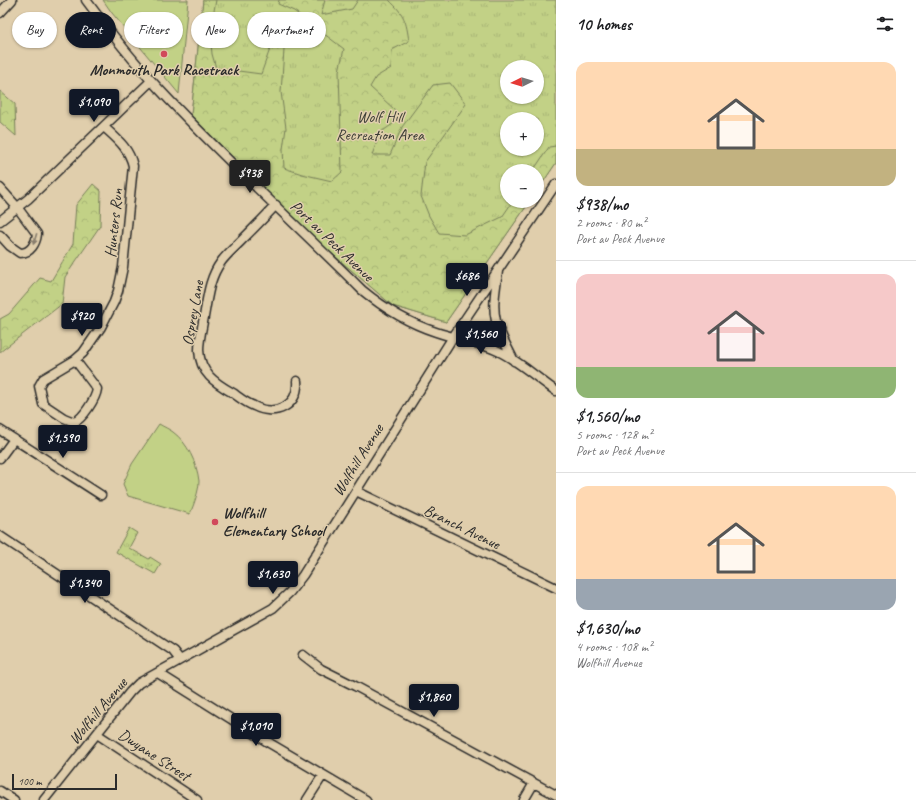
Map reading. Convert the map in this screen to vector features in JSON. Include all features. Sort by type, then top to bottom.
[{"type":"street","points":[[0,13],[12,0]]},
{"type":"street","name":"Port au Peck Avenue","points":[[86,0],[122,47],[151,81],[362,290],[380,304],[412,323],[453,337],[481,344],[498,352],[514,361],[556,391]]},
{"type":"street","points":[[0,221],[71,158],[151,81]]},
{"type":"street","name":"Hunters Run","points":[[75,360],[101,327],[114,302],[122,278],[133,170],[130,156],[124,146],[104,127]]},
{"type":"street","name":"Wolfhill Avenue","points":[[44,800],[134,688],[145,680],[273,608],[290,592],[356,491],[485,287],[498,271],[556,184]]},
{"type":"street","points":[[0,188],[36,230],[37,234],[33,245],[26,253],[20,254],[0,235]]},
{"type":"street","name":"Osprey Lane","points":[[276,205],[225,257],[216,270],[209,291],[199,345],[200,357],[205,371],[215,382],[250,404],[263,410],[275,411],[289,404],[296,394],[298,380]]},
{"type":"street","points":[[498,271],[495,314],[499,328],[514,361]]},
{"type":"street","points":[[75,360],[97,389],[94,398],[82,417],[74,422],[64,418],[43,404],[39,386],[43,379],[75,360]]},
{"type":"street","points":[[0,430],[101,495]]},
{"type":"street","points":[[0,458],[14,439]]},
{"type":"street","name":"Branch Avenue","points":[[356,491],[556,588]]},
{"type":"street","points":[[0,536],[173,651],[180,660]]},
{"type":"street","points":[[304,655],[321,669],[556,795]]},
{"type":"street","points":[[158,673],[264,740],[366,800]]},
{"type":"street","name":"Dwyane Street","points":[[97,734],[197,800]]},
{"type":"street","points":[[307,800],[323,775]]},
{"type":"street","points":[[524,800],[534,783]]},
{"type":"street","points":[[0,791],[14,800]]},
{"type":"green space","points":[[103,0],[188,0],[179,94],[141,48],[183,48],[183,12],[124,12],[124,28],[116,18],[116,12],[111,12]]},
{"type":"green space","name":"Wolf Hill Recreation Area","points":[[203,0],[556,0],[556,163],[544,181],[544,164],[500,164],[500,208],[525,208],[446,322],[393,306],[308,233],[191,115],[198,48],[239,48],[239,12],[202,12]]},
{"type":"green space","points":[[203,0],[216,0],[214,12],[202,12]]},
{"type":"green space","points":[[279,0],[325,0],[322,12],[295,12],[278,4]]},
{"type":"green space","points":[[358,0],[389,0],[402,14],[406,23],[409,41],[392,50],[391,68],[376,77],[370,87],[395,110],[394,123],[380,133],[372,155],[390,155],[402,127],[433,85],[450,83],[466,104],[425,162],[421,196],[429,216],[439,233],[465,235],[502,217],[508,208],[525,208],[446,322],[393,306],[308,233],[191,115],[198,48],[211,48],[216,68],[261,74],[270,48],[282,48],[284,50],[281,92],[286,128],[283,149],[284,168],[332,181],[342,172],[339,71],[344,49],[326,35],[326,14],[352,9]]},
{"type":"green space","points":[[0,91],[15,104],[16,136],[0,122]]},
{"type":"green space","points":[[556,146],[556,163],[544,181],[544,164],[538,164],[549,147]]},
{"type":"green space","points":[[93,184],[101,191],[100,226],[65,277],[62,304],[0,352],[0,319],[9,314],[40,278],[51,281],[73,244],[76,205]]},
{"type":"green space","points":[[159,424],[173,432],[183,441],[194,460],[199,485],[190,514],[128,496],[123,484],[132,464]]},
{"type":"green space","points":[[129,528],[137,533],[129,548],[149,559],[150,557],[161,564],[155,574],[116,552]]},
{"type":"place","name":"Monmouth Park Racetrack","points":[[164,54]]},
{"type":"place","name":"Wolfhill Elementary School","points":[[215,522]]}]
